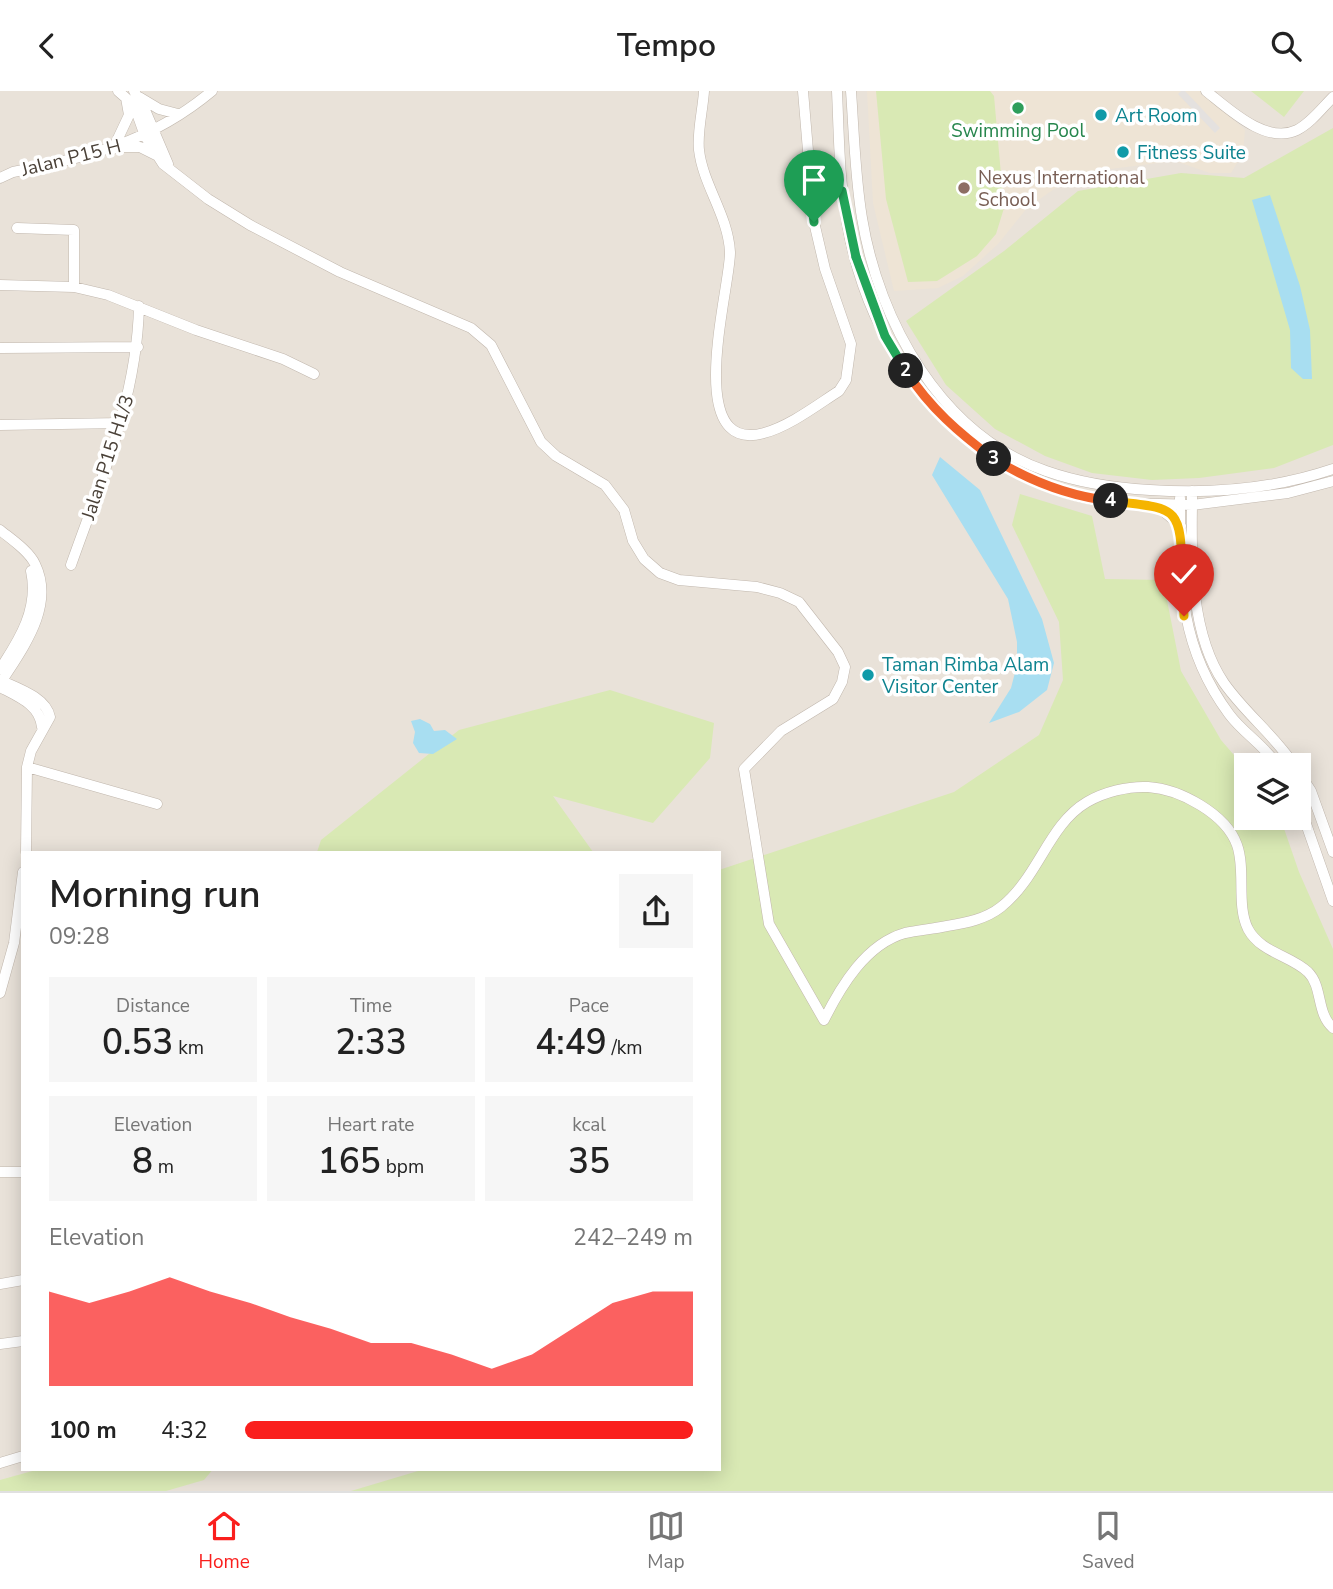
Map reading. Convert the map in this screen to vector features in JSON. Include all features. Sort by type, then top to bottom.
[{"type":"street","name":"Jalan P15 H","points":[[0,178],[13,172],[116,148],[148,133],[212,91]]},
{"type":"street","points":[[704,91],[699,149],[726,226],[730,252],[716,343],[717,399],[725,419],[735,429],[748,433],[764,433],[791,419],[839,391],[846,380],[851,344],[825,269],[811,195],[803,91]]},
{"type":"street","points":[[837,91],[842,191],[848,227],[862,276],[885,336],[924,400],[954,430],[996,461],[1044,485],[1083,498],[1153,504],[1210,505],[1288,493],[1333,481]]},
{"type":"street","points":[[852,91],[862,219],[882,296],[897,331],[939,394],[962,420],[1017,458],[1045,471],[1088,484],[1192,491],[1294,482],[1333,469]]},
{"type":"street","points":[[1206,91],[1247,121],[1278,134],[1299,129],[1333,97]]},
{"type":"street","points":[[129,94],[159,109],[177,114]]},
{"type":"street","points":[[129,94],[148,133],[174,173],[250,225],[378,290],[471,328],[491,345],[541,442],[556,456],[605,485],[624,510],[633,541],[644,559],[660,573],[679,580],[757,587],[780,593],[799,602],[838,652],[845,667],[842,683],[833,699],[781,731],[744,769],[768,924],[824,1020],[841,988],[869,955],[886,942],[904,933],[971,922],[998,910],[1021,891],[1064,820],[1087,802],[1113,791],[1149,787],[1171,792],[1198,805],[1229,829],[1237,846],[1248,928],[1264,947],[1308,972],[1316,988],[1322,1015],[1333,1028]]},
{"type":"street","points":[[129,94],[129,115],[116,148],[141,147],[159,152]]},
{"type":"street","points":[[159,152],[160,139],[168,120]]},
{"type":"street","points":[[811,195],[842,191]]},
{"type":"street","points":[[17,228],[74,230],[75,287]]},
{"type":"street","points":[[1,286],[75,287],[139,306],[196,330],[284,359],[314,374]]},
{"type":"street","name":"Jalan P15 H1/3","points":[[71,565],[122,423],[138,347],[139,306]]},
{"type":"street","points":[[885,336],[897,331]]},
{"type":"street","points":[[0,348],[138,347]]},
{"type":"street","points":[[0,425],[122,423]]},
{"type":"street","points":[[1180,491],[1180,504],[1207,648],[1223,681],[1284,753]]},
{"type":"street","points":[[1192,491],[1192,505],[1186,526],[1184,616],[1200,666],[1211,689],[1231,718],[1268,753]]},
{"type":"street","points":[[1153,504],[1186,526]]},
{"type":"street","points":[[1186,526],[1210,505]]},
{"type":"street","points":[[0,530],[35,562],[40,594],[38,616],[19,656],[0,683],[18,693],[41,714],[42,727],[27,767],[26,851]]},
{"type":"street","points":[[0,669],[30,613],[32,575],[23,551]]},
{"type":"street","points":[[18,693],[13,679],[19,656]]},
{"type":"street","points":[[0,697],[18,693]]},
{"type":"street","points":[[27,767],[157,804]]},
{"type":"street","points":[[1311,791],[1333,852]]},
{"type":"street","points":[[1308,830],[1333,901]]},
{"type":"street","points":[[0,993],[18,945],[21,901]]},
{"type":"street","points":[[0,1172],[21,1172]]},
{"type":"street","points":[[0,1284],[21,1280]]},
{"type":"street","points":[[0,1344],[21,1342]]},
{"type":"street","points":[[0,1463],[21,1457]]},
{"type":"shaded area","points":[[0,91],[1333,91],[1333,1491],[0,1491]]},
{"type":"shaded area","name":"Nexus International School","points":[[867,91],[1201,91],[1245,130],[1243,153],[1231,173],[1210,173],[1175,161],[1077,173],[1027,208],[998,244],[963,276],[938,288],[894,291],[873,203]]},
{"type":"shaded area","points":[[1185,91],[1220,128],[1215,133],[1178,94]]},
{"type":"green space","points":[[876,91],[990,91],[994,96],[1004,208],[996,234],[977,256],[937,281],[908,282],[886,199]]},
{"type":"green space","points":[[1251,91],[1304,91],[1284,117]]},
{"type":"green space","points":[[1333,128],[1333,445],[1274,468],[1199,478],[1152,480],[1092,473],[1045,456],[995,429],[946,385],[906,321],[1004,251],[1078,191],[1181,173],[1244,178]]},
{"type":"green space","points":[[1020,494],[1092,516],[1105,579],[1163,580],[1181,671],[1221,740],[1234,755],[1234,830],[1284,830],[1299,872],[1333,949],[1333,1491],[351,1491],[418,1471],[721,1471],[721,869],[954,792],[1039,735],[1063,680],[1059,622],[1012,525]]},
{"type":"green space","points":[[610,690],[714,723],[710,758],[653,823],[553,796],[592,851],[317,851],[321,840],[459,730]]},
{"type":"green space","points":[[32,1471],[212,1471],[204,1480],[166,1491],[0,1491],[0,1480]]},
{"type":"water","points":[[1270,195],[1300,286],[1310,330],[1312,379],[1303,379],[1291,368],[1290,330],[1252,200]]},
{"type":"water","points":[[940,457],[980,490],[1042,619],[1054,663],[1047,690],[1019,712],[989,723],[1011,688],[1017,665],[1017,642],[1008,599],[932,475]]},
{"type":"water","points":[[420,719],[430,724],[434,731],[445,730],[457,739],[433,754],[419,753],[413,743],[415,732],[411,721]]},
{"type":"place","name":"Swimming Pool","points":[[1018,108]]},
{"type":"place","name":"Art Room","points":[[1101,115]]},
{"type":"place","name":"Fitness Suite","points":[[1123,152]]},
{"type":"place","name":"Nexus International School","points":[[964,188]]},
{"type":"place","name":"Taman Rimba Alam Visitor Center","points":[[868,675]]},
{"type":"route","points":[[814,222],[811,195],[842,191],[848,227],[862,276],[885,336],[924,400],[954,430],[996,461],[1044,485],[1083,498],[1153,504],[1171,515],[1181,526],[1184,616]]}]
